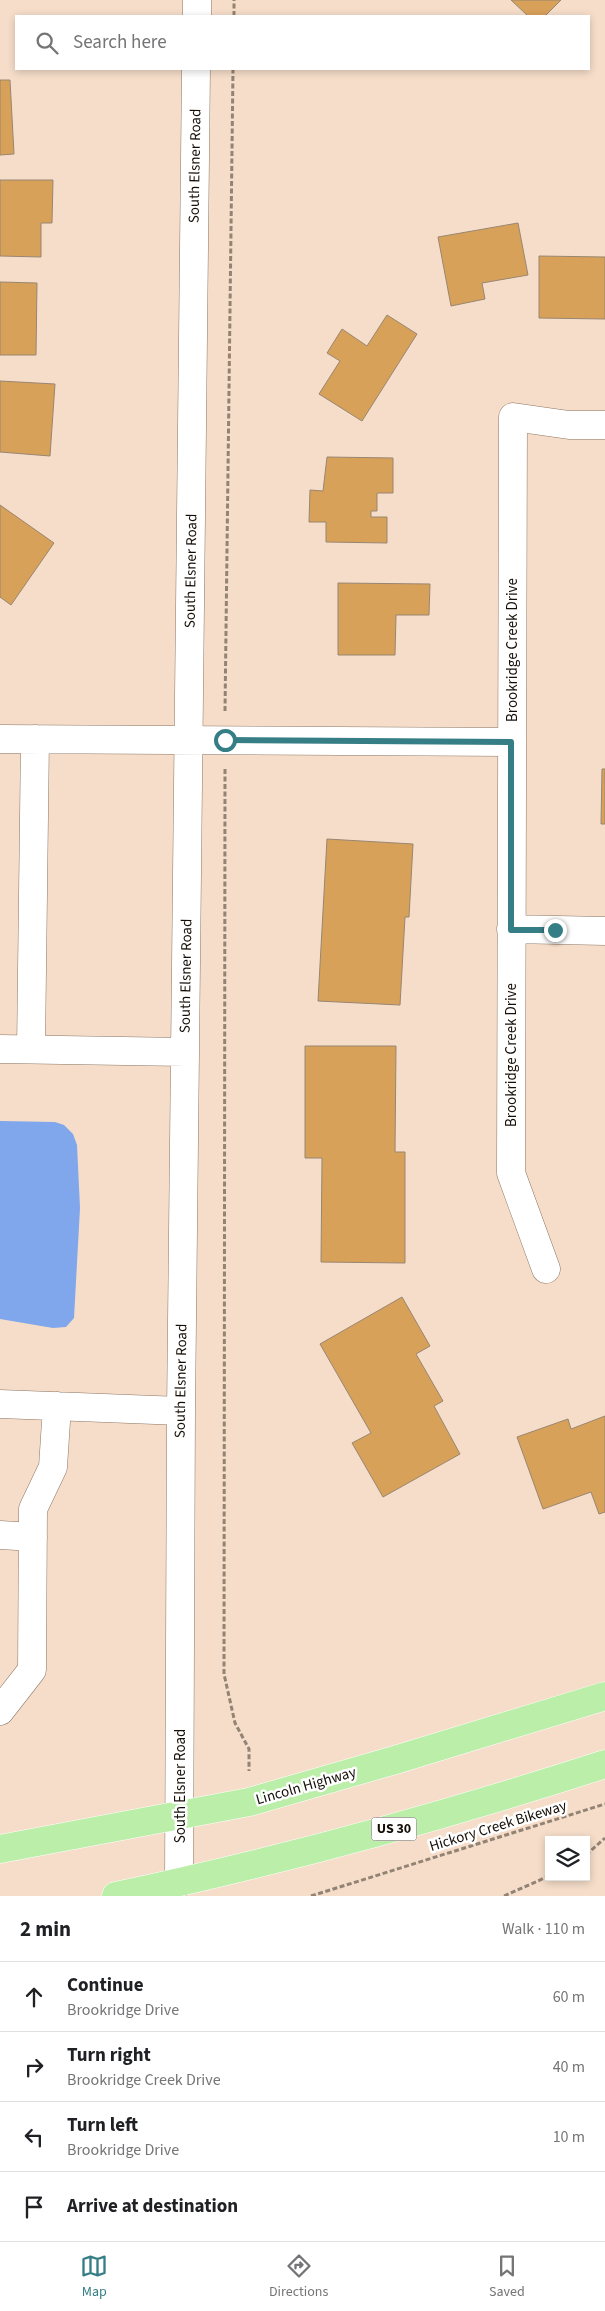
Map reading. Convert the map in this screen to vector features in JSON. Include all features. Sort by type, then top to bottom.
[{"type":"main road","name":"Lincoln Highway","points":[[0,1849],[258,1799],[404,1758],[605,1696]]},
{"type":"main road","name":"US 30","points":[[116,1896],[179,1883],[368,1837],[605,1764]]},
{"type":"street","points":[[197,0],[197,15]]},
{"type":"street","name":"South Elsner Road","points":[[179,1883],[181,1411],[196,70]]},
{"type":"street","name":"Brookridge Creek Drive","points":[[546,1269],[511,1173],[513,417],[569,425],[605,425]]},
{"type":"street","points":[[0,739],[511,742]]},
{"type":"street","points":[[31,1049],[35,740]]},
{"type":"street","points":[[511,930],[605,931]]},
{"type":"street","points":[[0,1049],[186,1052]]},
{"type":"street","points":[[0,1404],[181,1411]]},
{"type":"street","points":[[0,1711],[32,1670],[33,1509],[53,1467],[57,1406]]},
{"type":"street","points":[[0,1535],[33,1537]]},
{"type":"path","points":[[234,0],[234,15]]},
{"type":"path","points":[[233,70],[225,740],[224,1674],[235,1723],[249,1749]]},
{"type":"path","name":"Hickory Creek Bikeway","points":[[311,1896],[605,1804]]},
{"type":"path","points":[[590,1851],[605,1838]]},
{"type":"path","points":[[504,1896],[545,1878]]},
{"type":"water","points":[[0,1121],[55,1122],[64,1125],[73,1134],[77,1145],[80,1208],[74,1318],[66,1327],[53,1328],[0,1319]]},
{"type":"building","points":[[511,0],[561,0],[546,15],[527,15]]},
{"type":"building","points":[[0,80],[10,80],[14,154],[0,155]]},
{"type":"building","points":[[0,180],[53,180],[52,223],[41,223],[41,257],[0,256]]},
{"type":"building","points":[[518,223],[528,275],[482,283],[485,299],[451,306],[438,237]]},
{"type":"building","points":[[539,256],[605,257],[605,319],[539,318]]},
{"type":"building","points":[[0,282],[37,283],[36,355],[0,355]]},
{"type":"building","points":[[387,315],[417,334],[362,421],[319,394],[340,361],[327,353],[342,329],[367,346]]},
{"type":"building","points":[[0,381],[55,384],[50,456],[0,452]]},
{"type":"building","points":[[327,457],[393,458],[393,493],[377,493],[377,511],[371,511],[371,517],[387,517],[387,543],[326,542],[326,522],[309,522],[310,490],[323,491]]},
{"type":"building","points":[[0,505],[54,543],[11,605],[0,597]]},
{"type":"building","points":[[338,583],[430,584],[429,615],[396,615],[395,655],[338,655]]},
{"type":"building","points":[[602,769],[605,769],[605,824],[601,824]]},
{"type":"building","points":[[327,839],[413,844],[409,917],[405,917],[400,1005],[318,1001]]},
{"type":"building","points":[[305,1046],[396,1046],[395,1152],[405,1152],[405,1263],[321,1262],[322,1158],[305,1158]]},
{"type":"building","points":[[402,1297],[430,1346],[416,1354],[443,1401],[434,1406],[460,1454],[383,1497],[352,1443],[371,1433],[320,1344]]},
{"type":"building","points":[[605,1416],[605,1512],[599,1514],[591,1492],[543,1509],[517,1437],[568,1419],[571,1429]]},
{"type":"route","points":[[225,740],[511,742],[511,930],[555,930]]}]
